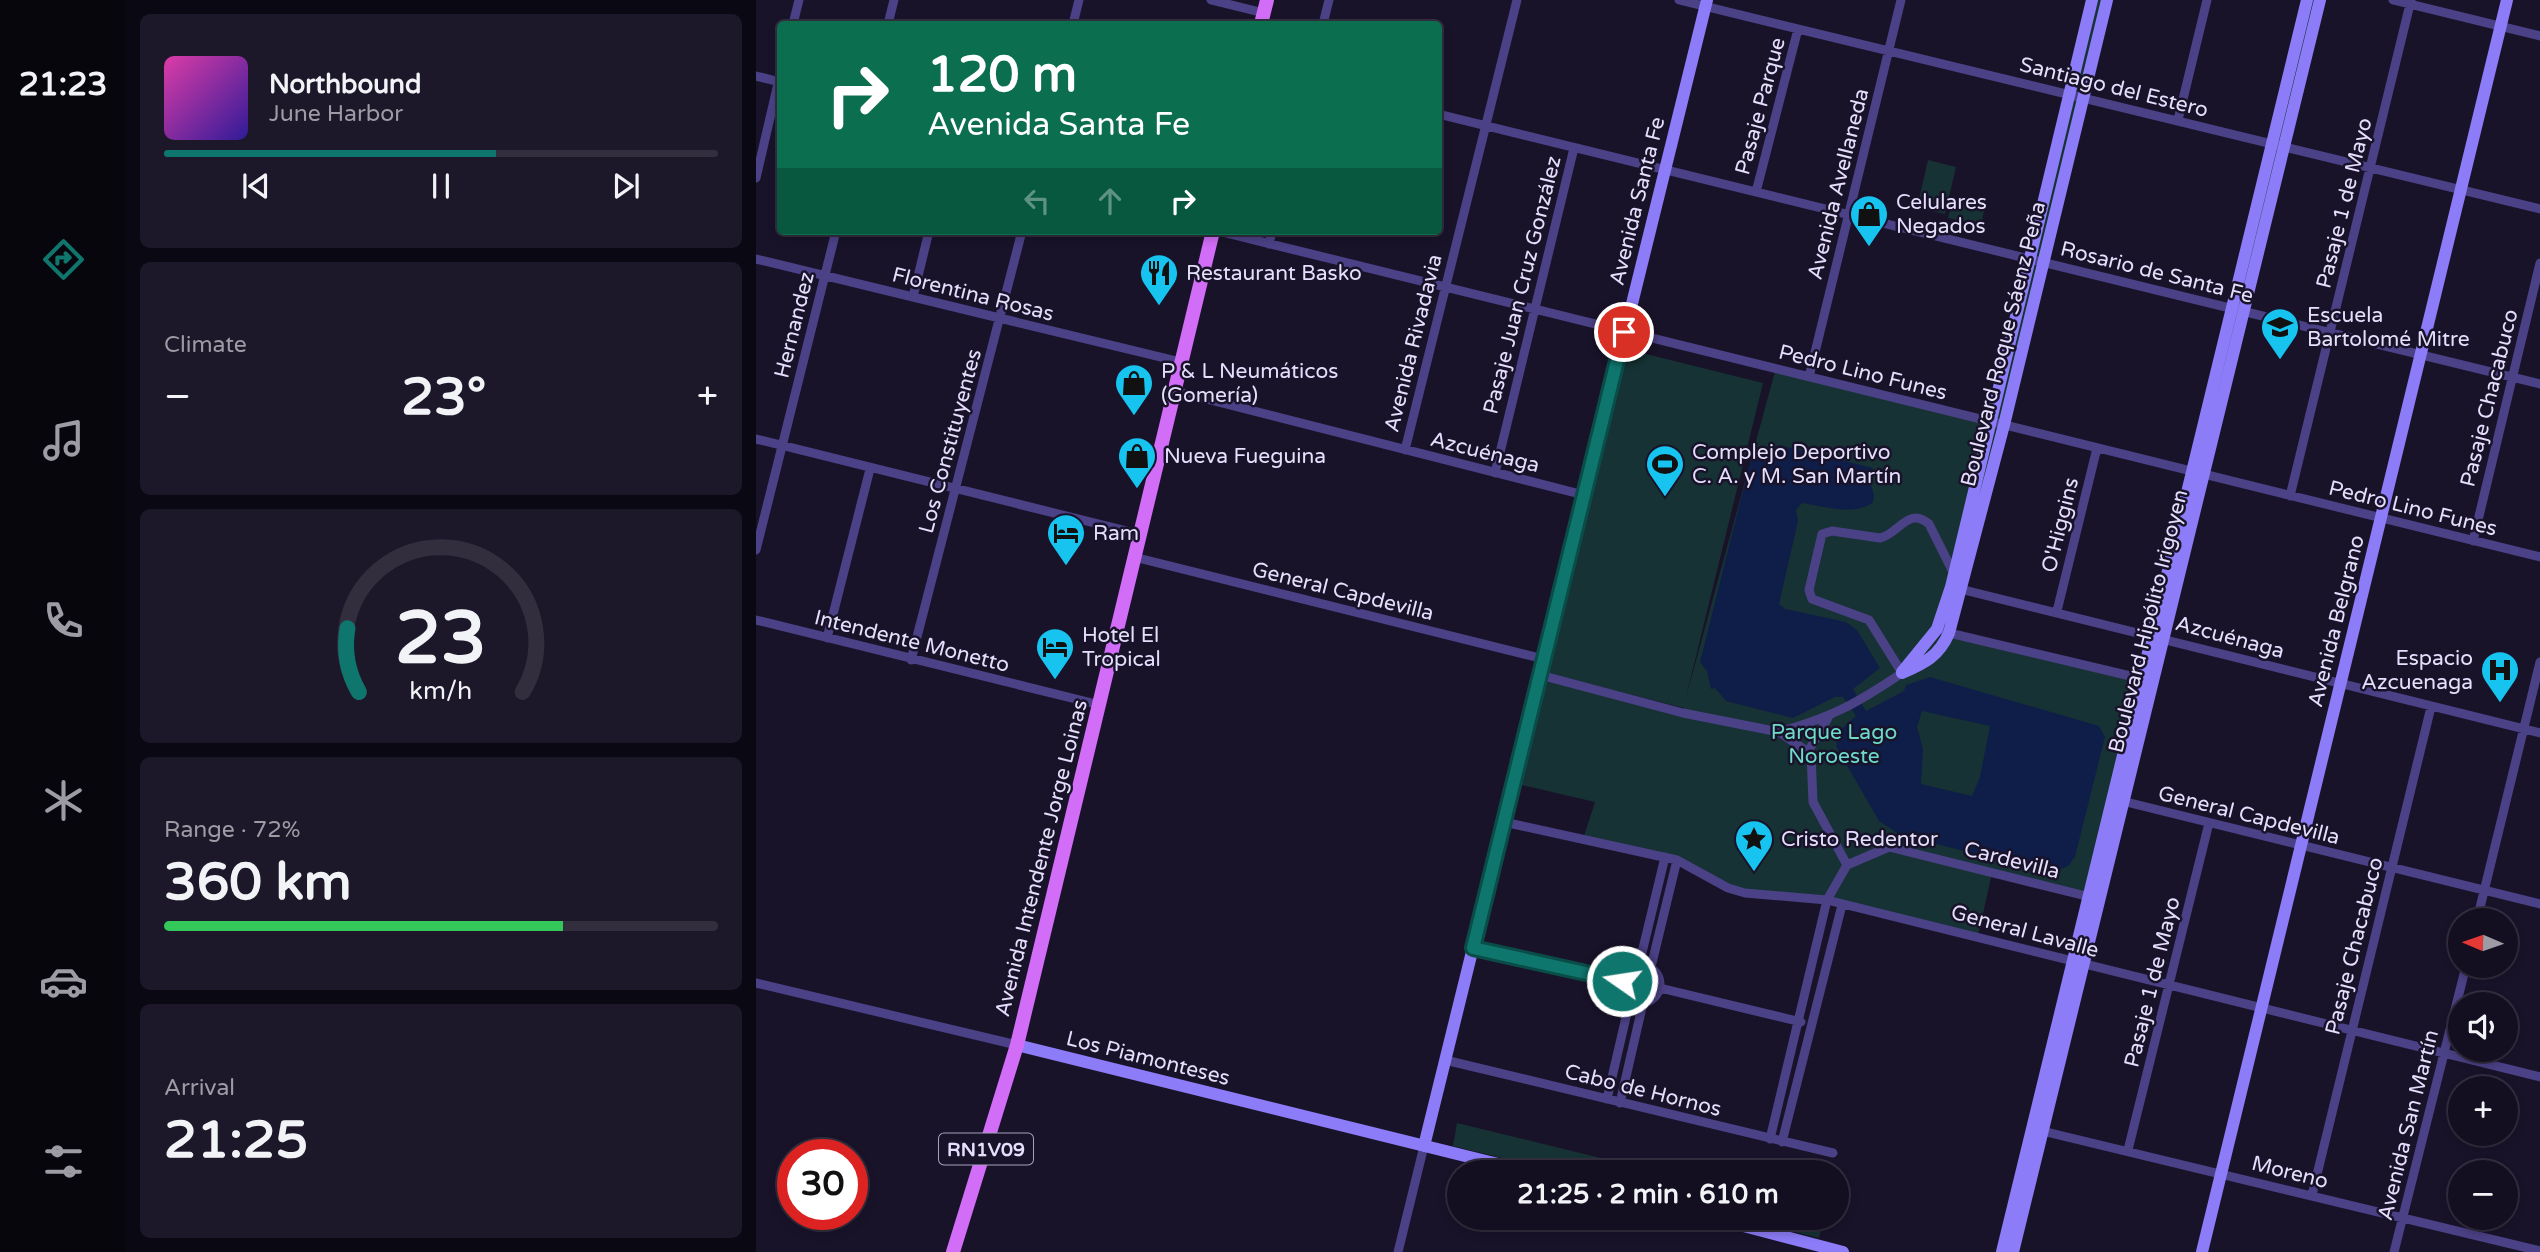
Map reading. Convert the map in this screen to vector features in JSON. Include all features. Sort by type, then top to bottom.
[{"type":"main road","name":"Avenida Intendente Jorge Loinas","points":[[1017,1045],[1139,534],[1214,235]]},
{"type":"main road","name":"RN1V09","points":[[953,1252],[1017,1045]]},
{"type":"street","points":[[794,21],[799,0]]},
{"type":"street","points":[[889,21],[894,0]]},
{"type":"street","points":[[1074,21],[1079,0]]},
{"type":"street","points":[[1211,0],[1264,13]]},
{"type":"street","points":[[1324,21],[1329,0]]},
{"type":"street","name":"Avenida Rivadavia","points":[[1405,450],[1517,0]]},
{"type":"street","name":"Santiago del Estero","points":[[1679,0],[1706,3],[1798,29],[2540,209]]},
{"type":"street","name":"Avenida Avellaneda","points":[[1809,377],[1901,0]]},
{"type":"street","name":"Boulevard Roque Sáenz Peña","points":[[1779,732],[1828,718],[1867,697],[1902,673],[1928,662],[1943,648],[1943,631],[2004,425],[2070,94],[2092,0]]},
{"type":"street","name":"Boulevard Roque Sáenz Peña","points":[[1956,584],[1990,422],[2083,98],[2107,0]]},
{"type":"street","points":[[2178,120],[2207,0]]},
{"type":"street","name":"Boulevard Hipólito Irigoyen","points":[[2002,1252],[2037,1130],[2158,636],[2204,475],[2244,312],[2307,0]]},
{"type":"street","name":"Boulevard Hipólito Irigoyen","points":[[2078,963],[2090,897],[2118,800],[2143,680],[2158,636],[2190,471],[2231,309],[2320,0]]},
{"type":"street","points":[[2393,0],[2411,2],[2540,36]]},
{"type":"street","name":"Avenida Belgrano","points":[[2202,1252],[2507,0]]},
{"type":"street","name":"Pasaje 1 de Mayo","points":[[2290,496],[2411,2]]},
{"type":"street","name":"Avenida Santa Fe","points":[[1424,1146],[1706,3]]},
{"type":"street","name":"Pasaje Parque","points":[[1756,192],[1798,29]]},
{"type":"street","points":[[756,76],[777,79]]},
{"type":"street","points":[[756,178],[777,91]]},
{"type":"street","name":"Rosario de Santa Fe","points":[[1442,115],[2540,384]]},
{"type":"street","name":"Pasaje Juan Cruz González","points":[[1495,472],[1574,148]]},
{"type":"street","name":"Hernandez","points":[[756,550],[835,235]]},
{"type":"street","points":[[913,297],[928,235]]},
{"type":"street","name":"Los Constituyentes","points":[[911,660],[1022,235]]},
{"type":"street","name":"Pedro Lino Funes","points":[[1232,235],[2540,557]]},
{"type":"street","points":[[1269,244],[1271,235]]},
{"type":"street","name":"Florentina Rosas","points":[[756,259],[1181,362]]},
{"type":"street","name":"Pasaje Chacabuco","points":[[2473,541],[2540,263]]},
{"type":"street","name":"Azcuénaga","points":[[1174,391],[1584,495]]},
{"type":"street","points":[[756,439],[1139,534]]},
{"type":"street","name":"O'Higgins","points":[[2057,611],[2097,448]]},
{"type":"street","points":[[827,638],[870,469]]},
{"type":"street","points":[[1902,673],[1869,620],[1812,599],[1809,590],[1822,534],[1832,530],[1888,537],[1904,521],[1912,517],[1923,519],[1929,524],[1956,584]]},
{"type":"street","name":"General Capdevilla","points":[[1134,556],[1544,659]]},
{"type":"street","name":"Azcuénaga","points":[[1956,584],[2540,733]]},
{"type":"street","name":"Intendente Monetto","points":[[756,620],[1100,705]]},
{"type":"street","points":[[1943,631],[2143,680]]},
{"type":"street","points":[[2480,908],[2540,662]]},
{"type":"street","points":[[1540,675],[1683,713],[1779,732],[1809,750],[1812,761],[1813,802],[1847,865],[1827,900],[1770,1139]]},
{"type":"street","name":"Pasaje Chacabuco","points":[[2312,1195],[2431,707]]},
{"type":"street","points":[[1809,750],[1828,718]]},
{"type":"street","name":"General Capdevilla","points":[[2118,800],[2540,904]]},
{"type":"street","name":"General Lavalle","points":[[1504,822],[1677,860],[1728,888],[1745,893],[1827,900],[2540,1077]]},
{"type":"street","name":"Pasaje 1 de Mayo","points":[[2128,1150],[2209,823]]},
{"type":"street","name":"Cardevilla","points":[[1847,865],[1889,847],[2090,897]]},
{"type":"street","points":[[1639,965],[1665,857]]},
{"type":"street","points":[[1651,967],[1677,860]]},
{"type":"street","points":[[1782,1142],[1842,905]]},
{"type":"street","points":[[1473,948],[1622,981]]},
{"type":"street","points":[[1639,965],[1651,967],[1659,976],[1660,988],[1654,999],[1643,1003],[1630,1000],[1623,992],[1622,981],[1626,972],[1639,965]]},
{"type":"street","name":"Avenida San Martín","points":[[2394,1252],[2463,978]]},
{"type":"street","name":"Los Piamonteses","points":[[756,983],[1481,1160]]},
{"type":"street","points":[[1660,988],[1811,1025]]},
{"type":"street","points":[[1607,1099],[1630,1000]]},
{"type":"street","points":[[1620,1103],[1643,1003]]},
{"type":"street","name":"Cabo de Hornos","points":[[1445,1060],[1833,1153]]},
{"type":"street","name":"Boulevard Hipólito Irigoyen","points":[[2013,1252],[2037,1130]]},
{"type":"street","name":"Moreno","points":[[2037,1130],[2540,1251]]},
{"type":"street","points":[[1398,1252],[1424,1146]]},
{"type":"street","points":[[1759,1230],[1843,1252]]},
{"type":"street","points":[[2492,1252],[2495,1241]]},
{"type":"green space","points":[[2097,0],[2102,0],[1966,560],[1961,558]]},
{"type":"green space","name":"Parque Lago Noroeste","points":[[2307,0],[2320,0],[2089,897],[1992,873],[1978,936],[1842,905],[1745,893],[1677,860],[1583,839],[1595,802],[1513,783],[1540,675],[1683,713],[1684,708],[1546,673],[1626,349],[1763,383],[1685,701],[1776,368],[1990,422],[1937,629],[2141,679]]},
{"type":"green space","points":[[1928,160],[1956,167],[1945,214],[1917,208]]},
{"type":"green space","points":[[1953,199],[1985,206],[1981,225],[1948,218]]},
{"type":"green space","points":[[1457,1123],[1609,1160],[1510,1160],[1453,1146]]},
{"type":"green space","points":[[1787,1230],[1821,1230],[1819,1238]]},
{"type":"water","points":[[1779,445],[1873,468],[1869,479],[1874,495],[1873,502],[1866,506],[1848,510],[1802,503],[1796,510],[1798,521],[1779,604],[1785,609],[1846,622],[1857,630],[1880,668],[1853,689],[1866,711],[1904,691],[1906,685],[1930,677],[2099,726],[2105,737],[2075,857],[2068,866],[2052,873],[1900,835],[1879,821],[1837,748],[1839,733],[1856,716],[1843,697],[1835,697],[1793,718],[1726,701],[1715,688],[1711,689],[1707,671],[1700,662],[1753,451],[1760,454],[1763,449]],"holes":[[[1922,711],[1990,726],[1980,777],[1972,796],[1921,784],[1923,749],[1917,727]]]},
{"type":"place","name":"Celulares Negados","points":[[1869,248]]},
{"type":"place","name":"Restaurant Basko","points":[[1159,307]]},
{"type":"place","name":"Escuela Bartolomé Mitre","points":[[2280,361]]},
{"type":"place","name":"P & L Neumáticos (Gomería)","points":[[1134,417]]},
{"type":"place","name":"Nueva Fueguina","points":[[1137,490]]},
{"type":"place","name":"Complejo Deportivo C. A. y M. San Martín","points":[[1665,498]]},
{"type":"place","name":"Ram","points":[[1066,567]]},
{"type":"place","name":"Hotel El Tropical","points":[[1055,681]]},
{"type":"place","name":"Espacio Azcuenaga","points":[[2500,704]]},
{"type":"place","name":"Cristo Redentor","points":[[1754,873]]},
{"type":"route","points":[[1622,981],[1473,948],[1624,332]]}]
